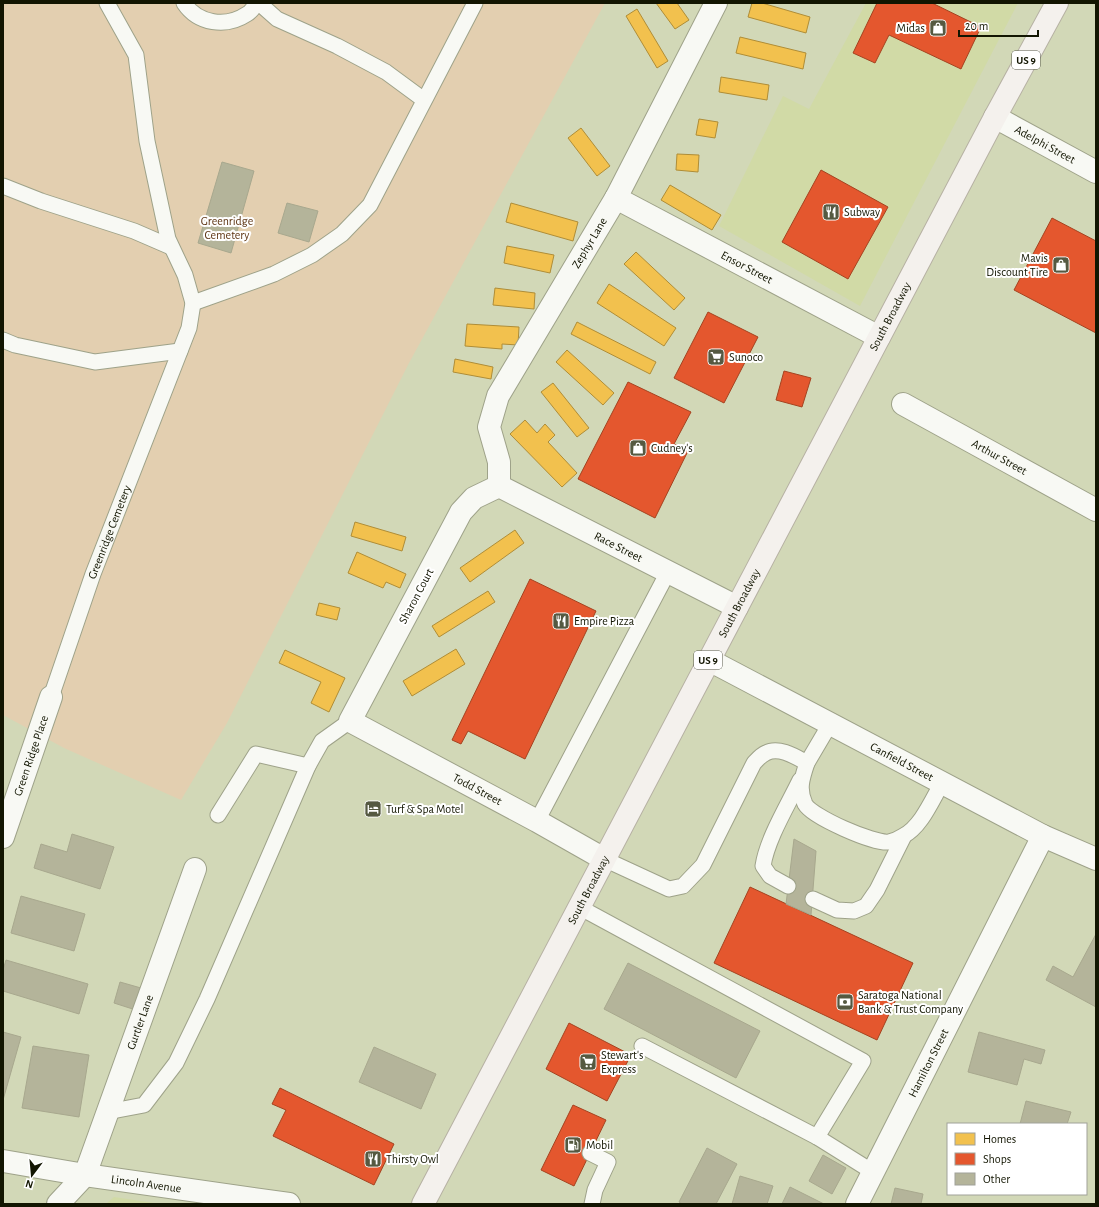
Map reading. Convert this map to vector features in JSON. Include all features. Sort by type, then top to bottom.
[{"type":"main road","name":"South Broadway","points":[[423,1204],[994,117],[1057,3]]},
{"type":"street","name":"Zephyr Lane","points":[[499,486],[500,462],[489,427],[498,396],[616,198],[716,3]]},
{"type":"street","name":"Adelphi Street","points":[[994,117],[1096,172]]},
{"type":"street","name":"Ensor Street","points":[[616,198],[879,337]]},
{"type":"street","name":"Arthur Street","points":[[903,404],[1096,510]]},
{"type":"street","name":"Race Street","points":[[499,486],[737,607]]},
{"type":"street","name":"Sharon Court","points":[[350,721],[461,512],[474,498],[499,486]]},
{"type":"street","name":"Canfield Street","points":[[709,660],[1043,836],[1096,859]]},
{"type":"street","name":"Green Ridge Place","points":[[3,837],[51,697]]},
{"type":"street","name":"Todd Street","points":[[350,721],[537,821],[604,859]]},
{"type":"street","name":"Hamilton Street","points":[[857,1204],[1043,836]]},
{"type":"street","name":"Gurtler Lane","points":[[85,1175],[195,869]]},
{"type":"street","name":"Lincoln Avenue","points":[[3,1161],[85,1175],[289,1204]]},
{"type":"street","points":[[58,1204],[85,1175]]},
{"type":"lane","name":"Greenridge Cemetery","points":[[51,697],[94,574],[189,328],[193,303],[185,275],[168,239],[147,141],[136,54],[107,3]]},
{"type":"lane","points":[[184,3],[194,15],[208,21],[222,23],[236,20],[248,13],[258,3],[277,19],[337,46],[386,72],[424,100]]},
{"type":"lane","points":[[193,303],[274,274],[312,255],[342,234],[370,205],[475,3]]},
{"type":"lane","points":[[3,186],[41,201],[134,231],[171,247]]},
{"type":"lane","points":[[3,340],[15,345],[95,362],[180,351]]},
{"type":"lane","points":[[537,821],[668,572]]},
{"type":"lane","points":[[107,1112],[144,1105],[176,1063],[207,999],[308,766],[322,741],[350,721]]},
{"type":"lane","points":[[788,886],[770,876],[763,866],[765,855],[807,763],[830,724]]},
{"type":"lane","points":[[604,859],[669,889],[684,886],[703,865],[754,763],[766,753],[776,750],[790,754],[807,763]]},
{"type":"lane","points":[[218,815],[256,754],[308,766]]},
{"type":"lane","points":[[801,779],[800,792],[806,806],[821,817],[871,840],[889,842],[904,836],[917,825],[942,783]]},
{"type":"lane","points":[[813,899],[837,910],[854,911],[866,906],[877,890],[904,836]]},
{"type":"lane","points":[[579,907],[863,1061],[817,1137]]},
{"type":"lane","points":[[642,1046],[817,1137],[873,1172]]},
{"type":"lane","points":[[590,1153],[608,1162],[595,1190],[592,1204]]},
{"type":"shaded area","points":[[866,3],[1018,3],[860,306],[719,226],[783,96],[809,109]]},
{"type":"shaded area","points":[[114,1197],[161,1204],[106,1204]]},
{"type":"green space","name":"Greenridge Cemetery","points":[[3,3],[605,3],[409,363],[227,723],[181,800],[64,748],[3,715]]},
{"type":"building: Homes","points":[[656,3],[677,3],[689,20],[675,29]]},
{"type":"building: Homes","points":[[752,3],[762,3],[810,17],[806,33],[748,17]]},
{"type":"building: Homes","points":[[637,9],[668,61],[657,68],[626,16]]},
{"type":"building: Homes","points":[[740,37],[806,53],[803,69],[736,53]]},
{"type":"building: Homes","points":[[721,77],[769,85],[767,100],[719,92]]},
{"type":"building: Homes","points":[[699,119],[718,122],[715,138],[696,135]]},
{"type":"building: Homes","points":[[581,128],[610,166],[597,176],[568,138]]},
{"type":"building: Homes","points":[[677,154],[699,155],[698,172],[676,170]]},
{"type":"building: Homes","points":[[670,185],[721,215],[712,230],[661,200]]},
{"type":"building: Homes","points":[[511,203],[578,222],[573,241],[506,222]]},
{"type":"building: Homes","points":[[507,246],[554,255],[550,273],[504,263]]},
{"type":"building: Homes","points":[[636,252],[685,298],[674,310],[624,264]]},
{"type":"building: Homes","points":[[609,284],[676,328],[664,346],[597,303]]},
{"type":"building: Homes","points":[[495,288],[535,293],[534,309],[493,305]]},
{"type":"building: Homes","points":[[577,322],[656,362],[650,374],[571,334]]},
{"type":"building: Homes","points":[[467,324],[519,327],[518,345],[502,344],[502,349],[465,346]]},
{"type":"building: Homes","points":[[567,350],[614,393],[603,405],[556,362]]},
{"type":"building: Homes","points":[[455,359],[493,367],[491,379],[453,372]]},
{"type":"building: Homes","points":[[553,383],[589,428],[577,437],[541,392]]},
{"type":"building: Homes","points":[[525,420],[537,433],[545,424],[555,435],[548,442],[577,473],[562,487],[510,434]]},
{"type":"building: Homes","points":[[355,522],[406,537],[402,551],[351,536]]},
{"type":"building: Homes","points":[[515,530],[524,543],[470,582],[460,568]]},
{"type":"building: Homes","points":[[357,552],[406,574],[400,588],[386,582],[383,588],[348,573]]},
{"type":"building: Homes","points":[[488,591],[495,602],[439,637],[432,626]]},
{"type":"building: Homes","points":[[319,603],[340,608],[337,620],[316,615]]},
{"type":"building: Homes","points":[[456,649],[465,664],[412,696],[403,681]]},
{"type":"building: Homes","points":[[285,650],[345,678],[329,712],[311,703],[321,682],[279,663]]},
{"type":"building: Shops","points":[[877,3],[932,3],[981,27],[961,69],[889,35],[875,63],[853,53]]},
{"type":"building: Shops","points":[[821,170],[888,207],[848,279],[782,242]]},
{"type":"building: Shops","name":"Mavis Discount Tire","points":[[1052,218],[1096,241],[1096,333],[1014,290]]},
{"type":"building: Shops","name":"Sunoco","points":[[708,312],[758,337],[724,403],[674,378]]},
{"type":"building: Shops","name":"Sunoco","points":[[784,371],[811,378],[802,407],[776,400]]},
{"type":"building: Shops","name":"Cudney's","points":[[628,382],[691,412],[674,444],[688,451],[655,518],[578,479]]},
{"type":"building: Shops","points":[[530,579],[596,611],[525,759],[468,731],[461,744],[452,740]]},
{"type":"building: Shops","name":"Saratoga National Bank & Trust Company","points":[[750,887],[913,963],[877,1040],[714,963]]},
{"type":"building: Shops","name":"Stewart's Express","points":[[569,1023],[631,1055],[607,1101],[546,1069]]},
{"type":"building: Shops","points":[[280,1088],[394,1144],[374,1185],[273,1136],[286,1110],[272,1104]]},
{"type":"building: Shops","name":"Mobil","points":[[573,1105],[606,1120],[574,1186],[541,1170]]},
{"type":"building: Other","points":[[222,162],[254,171],[231,253],[198,243]]},
{"type":"building: Other","points":[[287,203],[318,211],[309,242],[278,233]]},
{"type":"building: Other","points":[[72,834],[114,847],[100,889],[34,868],[41,844],[67,852]]},
{"type":"building: Other","points":[[794,839],[816,851],[811,915],[786,904]]},
{"type":"building: Other","points":[[21,896],[85,914],[74,951],[11,933]]},
{"type":"building: Other","points":[[1096,934],[1096,1007],[1046,980],[1053,966],[1073,977]]},
{"type":"building: Other","points":[[6,960],[88,984],[79,1014],[3,991],[3,970]]},
{"type":"building: Other","points":[[628,963],[760,1031],[736,1078],[604,1009]]},
{"type":"building: Other","points":[[120,982],[148,990],[142,1012],[114,1003]]},
{"type":"building: Other","points":[[3,1032],[21,1037],[3,1100]]},
{"type":"building: Other","points":[[979,1032],[1045,1050],[1041,1064],[1024,1059],[1017,1085],[968,1072]]},
{"type":"building: Other","points":[[33,1046],[89,1055],[79,1117],[22,1108]]},
{"type":"building: Other","points":[[374,1047],[436,1074],[421,1109],[359,1082]]},
{"type":"building: Other","points":[[1026,1101],[1071,1112],[1067,1123],[1020,1123]]},
{"type":"building: Other","points":[[707,1148],[737,1164],[716,1204],[682,1204],[679,1202]]},
{"type":"building: Other","points":[[823,1155],[846,1168],[832,1194],[809,1181]]},
{"type":"building: Other","points":[[740,1176],[773,1186],[767,1204],[732,1204]]},
{"type":"building: Other","points":[[790,1187],[824,1204],[782,1204]]},
{"type":"building: Other","points":[[895,1188],[923,1194],[921,1204],[891,1204]]},
{"type":"place","name":"Midas","points":[[938,28]]},
{"type":"place","name":"Subway","points":[[831,212]]},
{"type":"place","name":"Mavis Discount Tire","points":[[1061,265]]},
{"type":"place","name":"Sunoco","points":[[716,357]]},
{"type":"place","name":"Cudney's","points":[[638,448]]},
{"type":"place","name":"Empire Pizza","points":[[561,621]]},
{"type":"place","name":"Turf & Spa Motel","points":[[373,809]]},
{"type":"place","name":"Saratoga National Bank & Trust Company","points":[[845,1002]]},
{"type":"place","name":"Stewart's Express","points":[[588,1062]]},
{"type":"place","name":"Mobil","points":[[573,1145]]},
{"type":"place","name":"Thirsty Owl","points":[[373,1159]]}]
